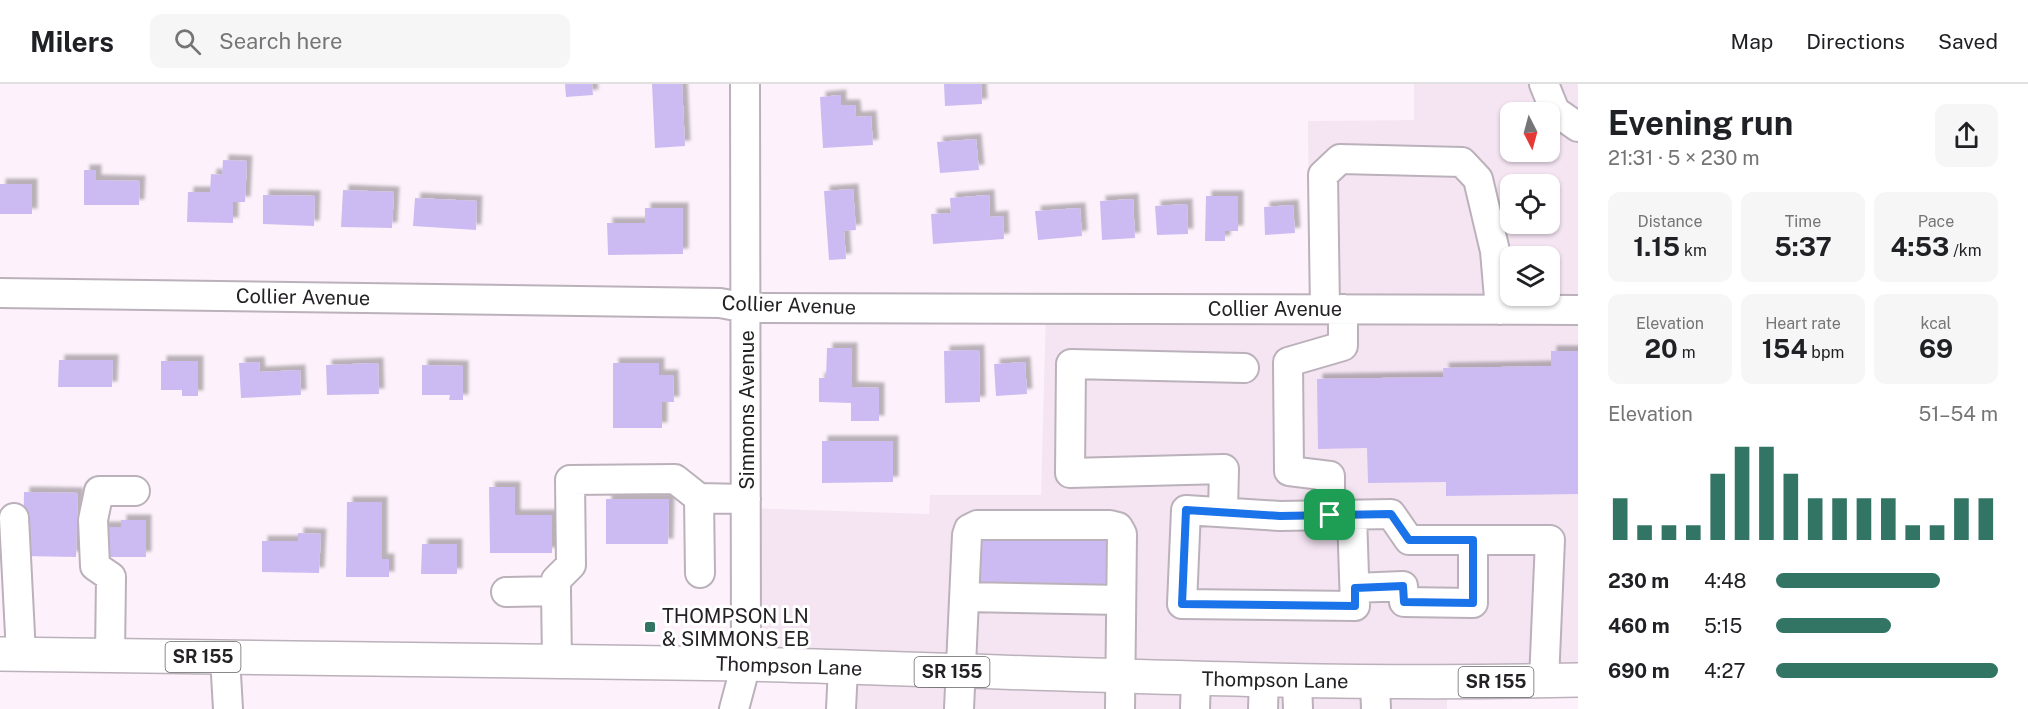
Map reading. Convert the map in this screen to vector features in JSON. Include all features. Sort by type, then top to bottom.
[{"type":"main road","name":"Thompson Lane","points":[[11,654],[746,664],[961,672],[1120,693],[1447,696],[1544,681],[1578,680]]},
{"type":"street","name":"Simmons Avenue","points":[[734,709],[746,664],[745,84]]},
{"type":"street","points":[[1544,84],[1555,111],[1578,127]]},
{"type":"street","points":[[1500,310],[1495,251],[1478,179],[1462,162],[1340,159],[1323,175],[1334,309],[1343,346],[1288,362],[1289,471],[1330,476],[1341,515],[1355,588],[1355,606],[1182,604],[1186,510],[1280,516],[1341,515],[1391,514],[1409,540],[1550,540],[1544,681]]},
{"type":"street","name":"Collier Avenue","points":[[0,293],[720,303],[747,308],[1578,310]]},
{"type":"street","points":[[1223,512],[1224,469],[1070,473],[1071,364],[1244,368]]},
{"type":"street","points":[[557,662],[556,580],[571,565],[570,480],[675,479],[699,498],[746,499]]},
{"type":"street","points":[[110,656],[111,577],[94,566],[93,520],[99,491],[135,491]]},
{"type":"street","points":[[699,498],[700,573]]},
{"type":"street","points":[[11,654],[14,518]]},
{"type":"street","points":[[960,709],[967,535],[969,529],[976,525],[1110,525],[1118,527],[1122,534],[1120,693]]},
{"type":"street","points":[[1355,588],[1403,586],[1404,602],[1473,603],[1473,540]]},
{"type":"street","points":[[506,592],[556,591]]},
{"type":"street","points":[[965,597],[1121,600]]},
{"type":"street","points":[[225,657],[228,709]]},
{"type":"street","points":[[841,709],[843,668]]},
{"type":"shaded area","points":[[1414,84],[1578,84],[1578,680],[1447,684],[1447,709],[829,709],[830,668],[746,664],[746,508],[929,514],[930,495],[1041,495],[1046,309],[1309,309],[1308,121],[1414,120]]},
{"type":"building","points":[[565,84],[592,84],[593,95],[566,97]]},
{"type":"building","points":[[652,84],[682,84],[685,146],[655,148]]},
{"type":"building","points":[[944,84],[981,84],[982,104],[945,106]]},
{"type":"building","points":[[841,95],[841,105],[855,105],[856,117],[871,116],[873,145],[823,148],[820,97]]},
{"type":"building","points":[[976,139],[979,170],[940,173],[937,142]]},
{"type":"building","points":[[223,160],[247,161],[245,202],[233,202],[233,223],[187,222],[188,192],[210,192],[211,174],[222,175]]},
{"type":"building","points":[[84,170],[96,170],[96,180],[140,181],[139,205],[84,205]]},
{"type":"building","points":[[0,184],[32,184],[32,214],[0,214]]},
{"type":"building","points":[[853,189],[856,230],[844,231],[846,259],[829,260],[824,191]]},
{"type":"building","points":[[343,190],[394,192],[392,228],[341,227]]},
{"type":"building","points":[[263,195],[315,196],[314,226],[263,224]]},
{"type":"building","points":[[989,195],[990,217],[1003,216],[1004,239],[933,244],[931,214],[951,213],[950,198]]},
{"type":"building","points":[[1206,196],[1238,196],[1238,231],[1225,231],[1225,241],[1205,241]]},
{"type":"building","points":[[415,198],[477,201],[476,230],[413,226]]},
{"type":"building","points":[[1133,199],[1135,238],[1102,240],[1100,201]]},
{"type":"building","points":[[1187,204],[1188,234],[1157,235],[1155,206]]},
{"type":"building","points":[[1293,205],[1295,233],[1265,235],[1264,207]]},
{"type":"building","points":[[645,208],[683,208],[683,254],[608,255],[607,223],[645,223]]},
{"type":"building","points":[[1080,208],[1082,236],[1038,240],[1035,211]]},
{"type":"building","points":[[827,348],[852,348],[852,387],[879,388],[879,421],[851,421],[851,403],[819,402],[819,378],[826,378]]},
{"type":"building","points":[[979,350],[980,402],[945,403],[944,351]]},
{"type":"building","points":[[1551,351],[1578,351],[1578,494],[1446,496],[1446,482],[1368,483],[1367,448],[1318,449],[1317,379],[1444,377],[1443,368],[1551,366]]},
{"type":"building","points":[[59,360],[113,360],[112,387],[58,387]]},
{"type":"building","points":[[161,361],[198,361],[198,396],[182,396],[182,390],[161,390]]},
{"type":"building","points":[[259,362],[260,372],[300,370],[301,395],[241,398],[239,363]]},
{"type":"building","points":[[1025,362],[1027,394],[996,396],[994,364]]},
{"type":"building","points":[[378,363],[379,394],[327,395],[326,365]]},
{"type":"building","points":[[613,363],[659,363],[659,375],[673,375],[674,402],[662,402],[662,428],[613,428]]},
{"type":"building","points":[[422,365],[463,366],[463,400],[449,400],[450,395],[422,395]]},
{"type":"building","points":[[822,441],[893,441],[893,482],[822,483]]},
{"type":"building","points":[[489,487],[515,487],[515,515],[552,515],[552,553],[490,553]]},
{"type":"building","points":[[24,492],[78,493],[76,557],[23,556]]},
{"type":"building","points":[[606,499],[669,499],[668,544],[606,544]]},
{"type":"building","points":[[347,502],[382,502],[382,559],[389,559],[389,577],[346,577]]},
{"type":"building","points":[[121,520],[146,520],[146,557],[100,557],[100,527],[121,527]]},
{"type":"building","points":[[298,533],[321,534],[319,573],[262,572],[262,541],[298,541]]},
{"type":"building","points":[[979,533],[1106,535],[1105,589],[978,587]]},
{"type":"building","points":[[422,544],[457,544],[457,574],[421,574]]},
{"type":"place","name":"THOMPSON LN & SIMMONS EB","points":[[650,627]]},
{"type":"route","points":[[1186,510],[1280,516],[1330,515],[1391,514],[1409,540],[1473,540],[1473,603],[1404,602],[1403,586],[1355,588],[1355,606],[1182,604],[1186,510]]}]
